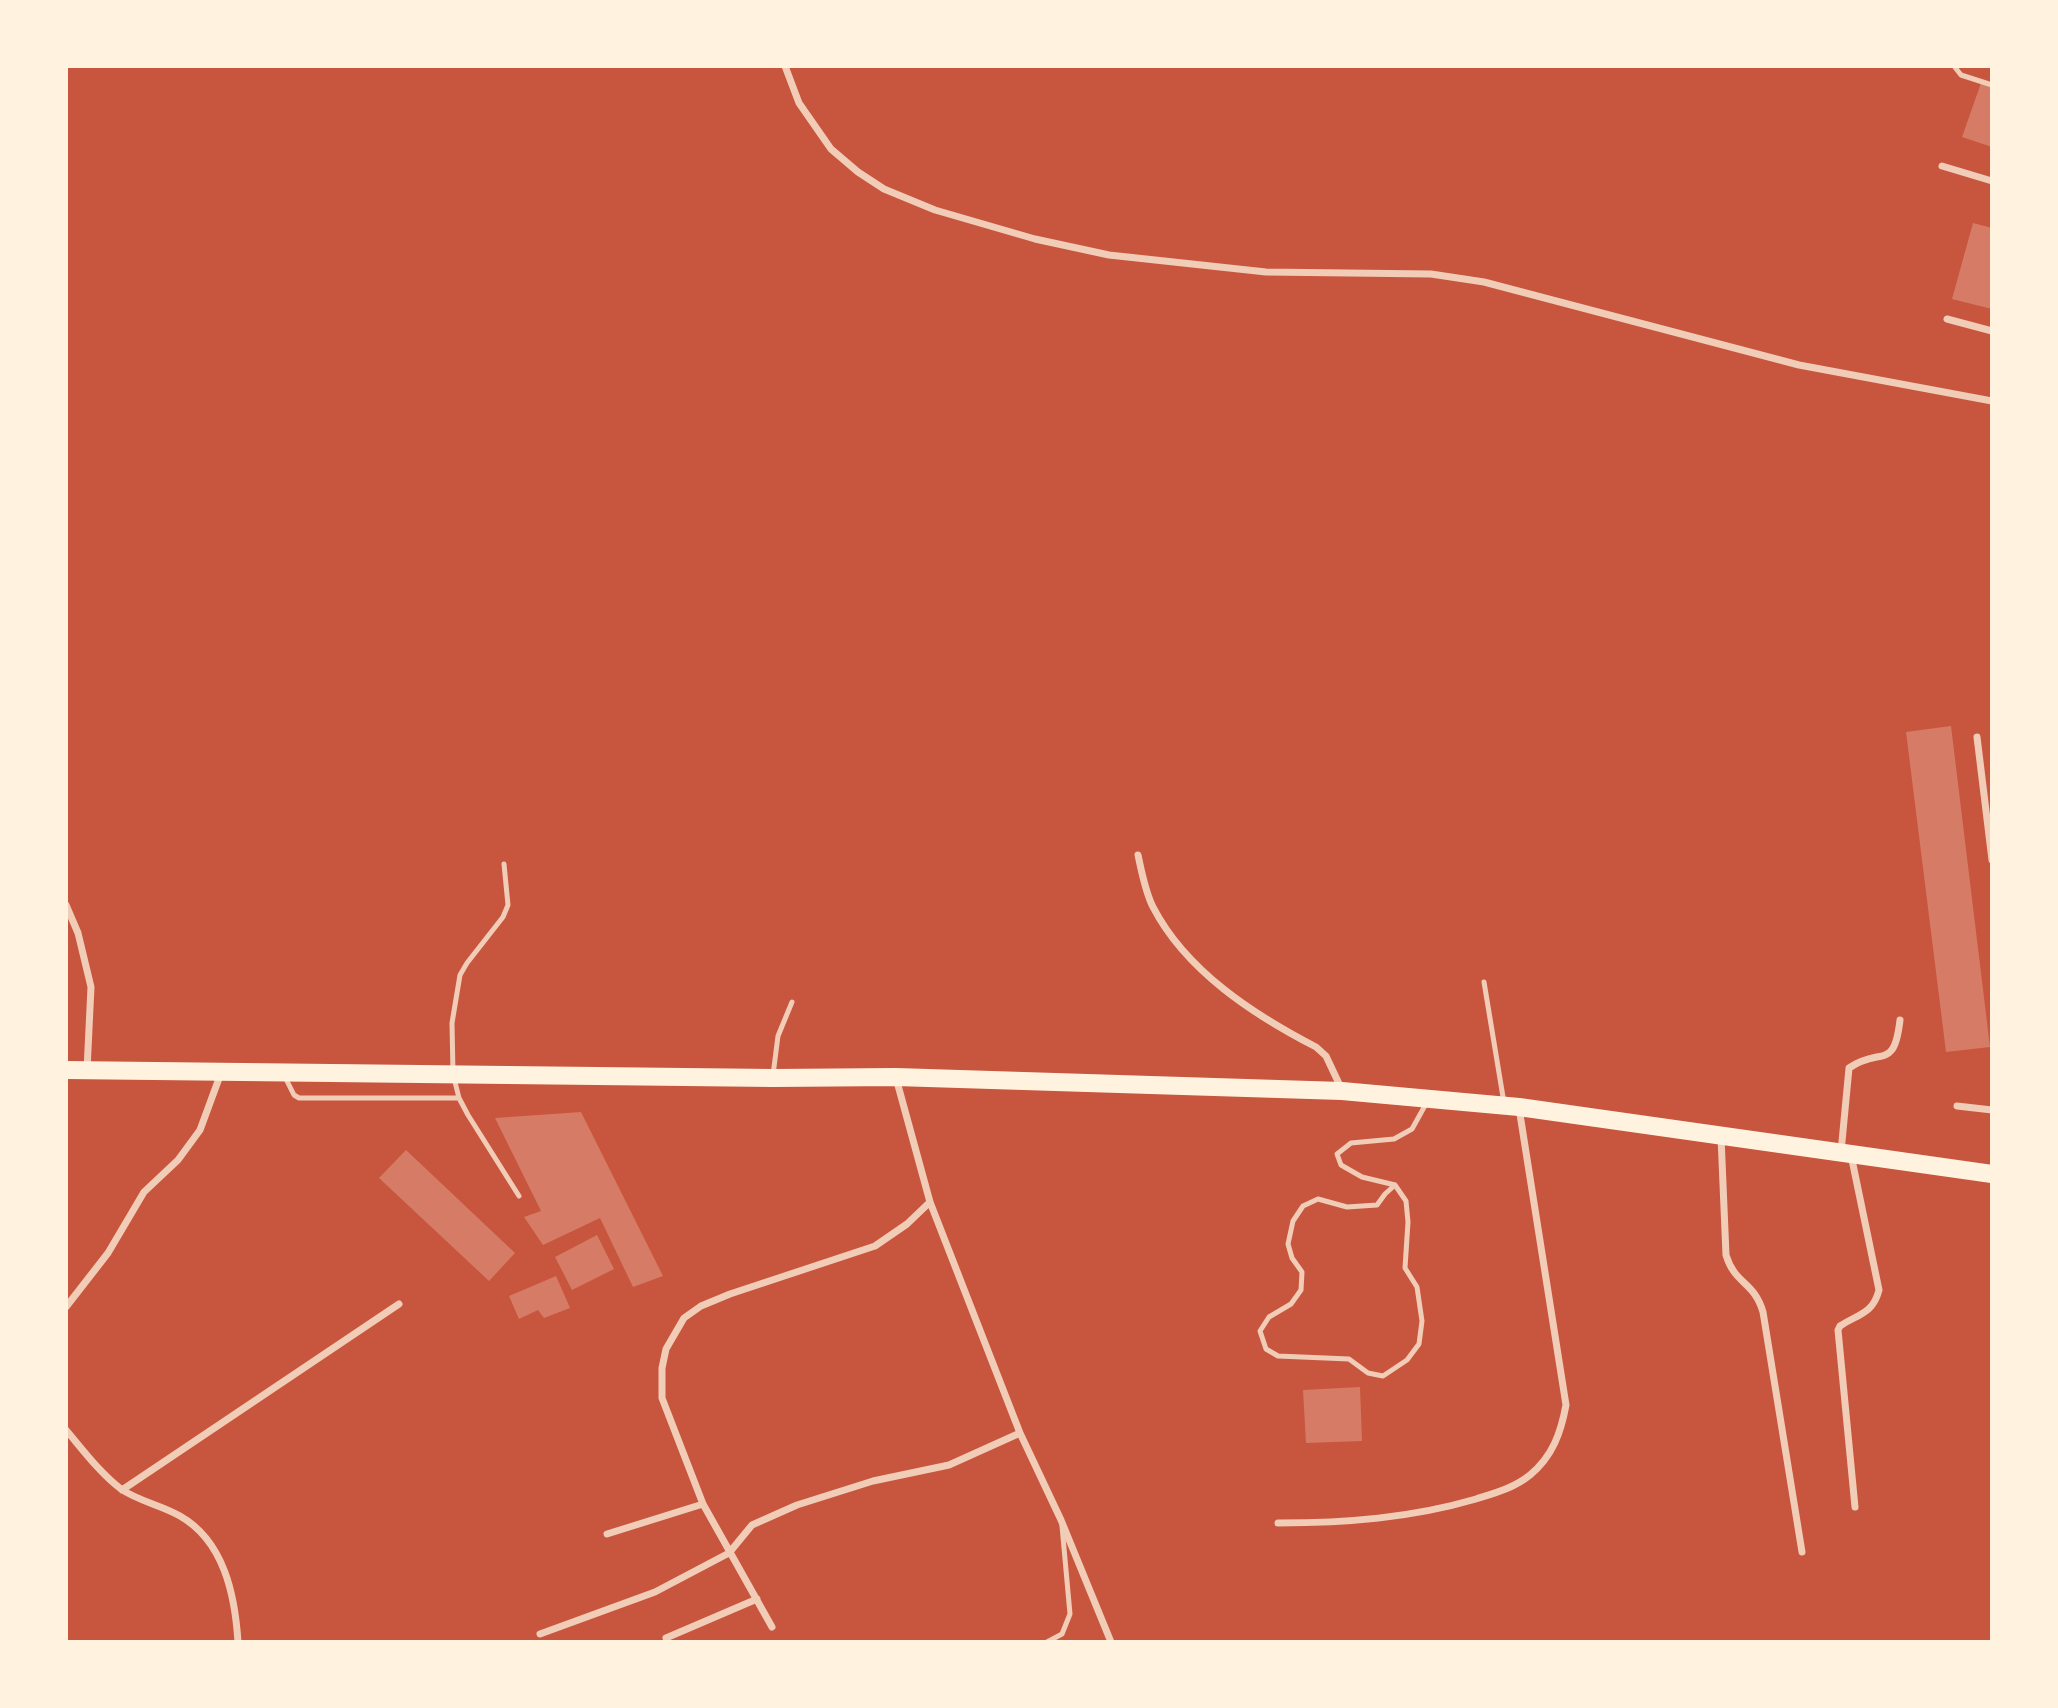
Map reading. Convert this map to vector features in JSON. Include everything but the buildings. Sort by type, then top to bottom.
[{"type":"main road","points":[[66,1070],[896,1077],[1342,1091],[1512,1107],[1992,1174]]},
{"type":"street","points":[[785,66],[808,120],[831,149],[858,172],[884,189],[935,210],[1035,239],[1109,255],[1266,272],[1431,274],[1484,282],[1799,365],[1992,401]]},
{"type":"street","points":[[1942,166],[1992,181]]},
{"type":"street","points":[[1948,319],[1992,331]]},
{"type":"street","points":[[1977,737],[1992,860]]},
{"type":"street","points":[[1138,855],[1152,905],[1164,927],[1191,958],[1236,999],[1321,1051],[1333,1067],[1342,1091]]},
{"type":"street","points":[[66,905],[81,943],[91,987],[87,1070]]},
{"type":"street","points":[[1855,1507],[1838,1331],[1840,1326],[1869,1310],[1876,1302],[1879,1290],[1846,1154],[1849,1068],[1888,1054],[1895,1048],[1900,1020]]},
{"type":"street","points":[[66,1307],[108,1253],[144,1192],[178,1160],[200,1130],[221,1072]]},
{"type":"street","points":[[896,1077],[930,1202],[1020,1433],[1061,1520],[1111,1642]]},
{"type":"street","points":[[1957,1106],[1992,1110]]},
{"type":"street","points":[[1278,1523],[1336,1523],[1394,1517],[1451,1506],[1506,1490],[1530,1475],[1548,1456],[1561,1431],[1566,1405],[1512,1107]]},
{"type":"street","points":[[1721,1137],[1726,1255],[1730,1269],[1737,1278],[1751,1287],[1761,1305],[1802,1552]]},
{"type":"street","points":[[772,1627],[703,1504],[662,1398],[662,1368],[666,1349],[684,1318],[701,1306],[875,1246],[907,1224],[930,1202]]},
{"type":"street","points":[[122,1490],[400,1304]]},
{"type":"street","points":[[66,1430],[95,1465],[122,1490],[180,1516],[205,1538],[219,1558],[230,1583],[238,1642]]},
{"type":"street","points":[[540,1634],[655,1592],[729,1553],[752,1525],[797,1505],[873,1481],[949,1465],[1020,1433]]},
{"type":"street","points":[[607,1534],[703,1504]]},
{"type":"street","points":[[666,1638],[757,1599]]},
{"type":"lane","points":[[1954,66],[1961,75],[1992,85]]},
{"type":"lane","points":[[503,864],[508,905],[503,917],[467,962],[457,988],[452,1023],[453,1074],[459,1098],[519,1196]]},
{"type":"lane","points":[[1484,982],[1512,1107]]},
{"type":"lane","points":[[773,1078],[778,1036],[792,1002]]},
{"type":"lane","points":[[283,1072],[294,1095],[299,1098],[459,1098]]},
{"type":"lane","points":[[1395,1185],[1377,1205],[1347,1207],[1318,1199],[1303,1206],[1293,1221],[1288,1244],[1292,1258],[1303,1272],[1301,1290],[1291,1304],[1269,1317],[1260,1331],[1266,1349],[1278,1356],[1349,1359],[1368,1373],[1383,1376],[1407,1360],[1419,1344],[1422,1321],[1416,1287],[1405,1268],[1408,1222],[1406,1201],[1395,1185],[1362,1177],[1341,1165],[1337,1154],[1351,1143],[1394,1139],[1412,1129],[1429,1099]]},
{"type":"lane","points":[[1047,1642],[1062,1633],[1070,1614],[1061,1520]]}]
